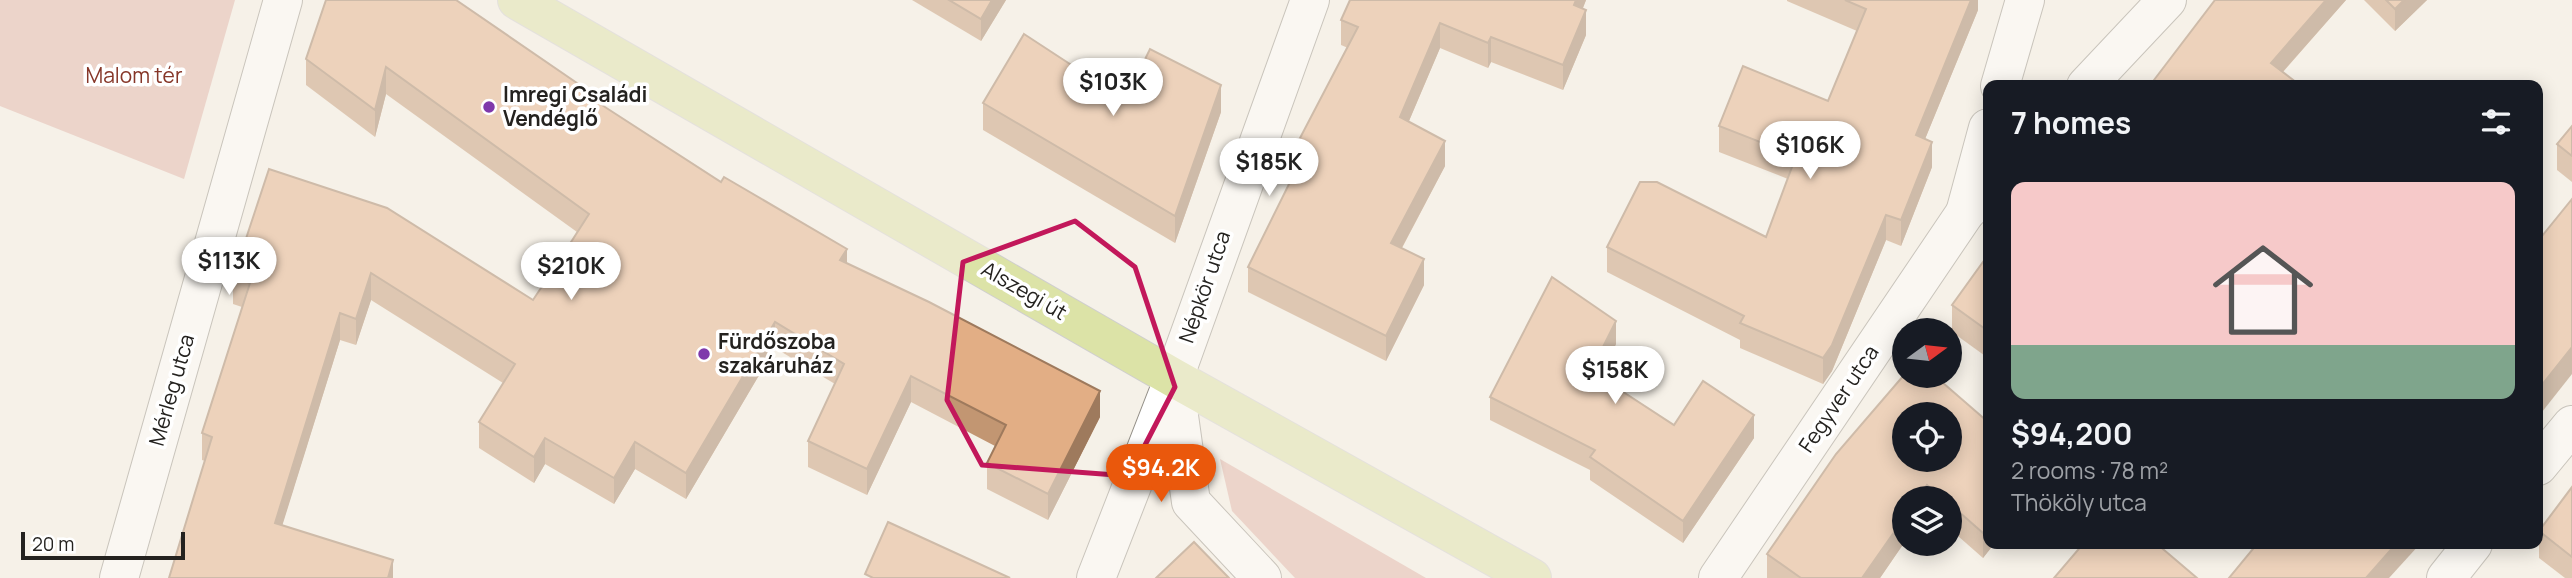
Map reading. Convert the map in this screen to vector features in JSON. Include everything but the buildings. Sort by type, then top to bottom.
[{"type":"main road","name":"Alszegi út","points":[[532,4],[1174,377],[1532,578]]},
{"type":"street","name":"Mérleg utca","points":[[118,578],[283,0]]},
{"type":"street","name":"Népkör utca","points":[[1096,578],[1174,377],[1310,0]]},
{"type":"street","points":[[2002,80],[2025,0]]},
{"type":"street","points":[[2092,80],[2167,0]]},
{"type":"street","name":"Fegyver utca","points":[[1718,578],[1976,201],[1983,158]]},
{"type":"street","points":[[1174,377],[1191,502],[1262,578]]},
{"type":"street","points":[[2543,461],[2572,425]]},
{"type":"street","points":[[2446,578],[2469,549]]},
{"type":"highlighted area","points":[[1075,221],[1135,267],[1175,387],[1129,476],[982,465],[947,400],[963,262]]},
{"type":"green space","name":"Malom tér","points":[[0,0],[235,0],[184,179],[0,106]]},
{"type":"green space","points":[[1220,459],[1426,578],[1295,578],[1232,511]]},
{"type":"place","name":"Imregi Családi Vendéglő","points":[[489,107]]},
{"type":"place","name":"Fürdőszoba szakáruház","points":[[704,354]]}]
